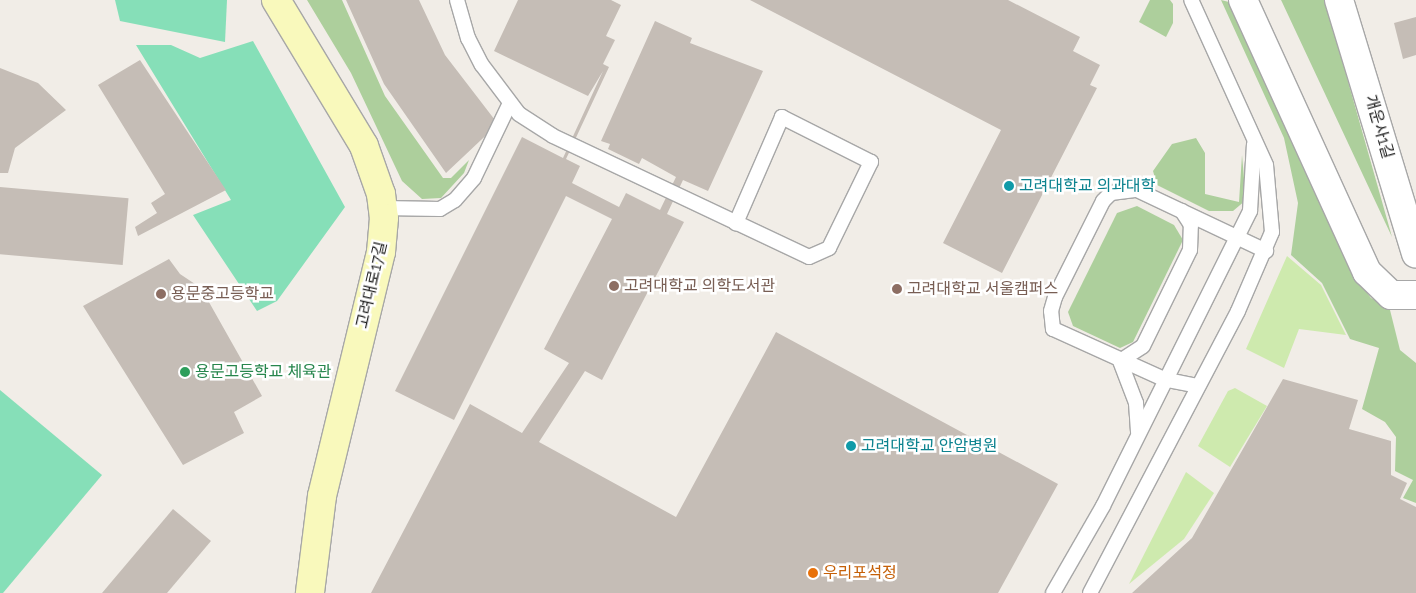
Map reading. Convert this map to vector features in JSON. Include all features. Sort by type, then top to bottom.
[{"type":"street","name":"고려대로17길","points":[[276,0],[364,146],[382,208],[381,252],[322,496],[310,593]]},
{"type":"street","points":[[1242,0],[1366,272],[1391,295],[1416,296]]},
{"type":"street","name":"개운사1길","points":[[1339,0],[1416,254]]},
{"type":"lane","points":[[457,0],[468,38],[509,105],[553,136],[736,223],[809,257],[829,248],[871,162],[782,116],[736,223]]},
{"type":"lane","points":[[1090,593],[1198,386],[1266,251],[1272,232],[1272,200],[1266,165],[1254,141],[1223,62],[1191,0]]},
{"type":"lane","points":[[382,208],[440,209],[454,200],[474,178],[509,105]]},
{"type":"lane","points":[[1053,593],[1138,436],[1235,237],[1253,195],[1254,141]]},
{"type":"lane","points":[[1198,386],[1166,380],[1060,336],[1051,319],[1055,297],[1111,193],[1137,190],[1266,251]]},
{"type":"lane","points":[[1120,361],[1143,346],[1190,250],[1191,225],[1182,211]]},
{"type":"lane","points":[[1120,361],[1136,403],[1138,436]]},
{"type":"green space","points":[[115,0],[227,0],[225,42],[120,21]]},
{"type":"green space","points":[[307,0],[342,0],[385,96],[443,178],[451,178],[469,160],[464,173],[441,198],[422,199],[402,181],[351,73]]},
{"type":"green space","points":[[1150,0],[1170,0],[1173,4],[1173,23],[1166,37],[1139,22]]},
{"type":"green space","points":[[1221,0],[1229,2],[1250,33],[1352,273],[1371,298],[1389,306],[1400,350],[1416,363],[1416,503],[1403,498],[1413,480],[1395,471],[1396,437],[1385,422],[1362,409],[1379,348],[1350,339],[1322,283],[1291,255],[1298,203],[1284,138]]},
{"type":"green space","points":[[1281,0],[1325,0],[1392,237],[1282,2]]},
{"type":"green space","points":[[253,41],[345,207],[277,301],[257,311],[193,215],[231,200],[136,45],[171,45],[200,58]]},
{"type":"green space","points":[[1196,138],[1205,153],[1205,194],[1239,202],[1242,155],[1246,200],[1233,211],[1209,211],[1157,185],[1153,171],[1172,144]]},
{"type":"green space","points":[[1137,206],[1174,225],[1183,240],[1133,342],[1120,348],[1073,326],[1068,312],[1117,213]]},
{"type":"green space","points":[[1287,256],[1321,285],[1346,335],[1299,329],[1284,368],[1246,349]]},
{"type":"green space","points":[[1235,388],[1267,406],[1230,467],[1198,446],[1228,391]]},
{"type":"green space","points":[[0,390],[102,475],[3,593],[0,593]]},
{"type":"green space","points":[[1186,472],[1214,493],[1184,539],[1129,584]]},
{"type":"building","points":[[346,0],[419,0],[445,55],[498,124],[446,173],[384,84]]},
{"type":"building","name":"고려대학교 안암병원","points":[[518,0],[611,0],[621,5],[606,36],[615,40],[603,64],[609,67],[566,159],[580,166],[572,183],[619,207],[626,193],[660,210],[676,177],[642,158],[639,164],[608,149],[610,144],[601,141],[655,21],[692,38],[690,43],[763,71],[708,191],[683,180],[667,214],[684,222],[602,380],[585,371],[539,442],[676,517],[776,332],[1058,484],[998,593],[371,593],[470,404],[522,433],[569,363],[544,349],[612,219],[566,196],[454,420],[395,391],[522,137],[563,158],[603,71],[588,96],[494,51]]},
{"type":"building","name":"고려대학교 의과대학","points":[[750,0],[1008,0],[1080,37],[1073,51],[1100,65],[1090,85],[1097,88],[1002,273],[943,243],[1001,130]]},
{"type":"building","points":[[1416,17],[1416,55],[1403,59],[1394,23]]},
{"type":"building","points":[[140,60],[226,190],[138,236],[135,227],[157,213],[151,203],[165,194],[98,85]]},
{"type":"building","points":[[0,68],[38,83],[66,110],[15,148],[8,173],[0,173]]},
{"type":"building","points":[[0,187],[129,198],[123,265],[0,254]]},
{"type":"building","name":"용문고등학교 체육관","points":[[169,259],[180,274],[201,288],[262,396],[234,412],[244,433],[183,465],[83,306]]},
{"type":"building","points":[[1283,379],[1358,400],[1349,429],[1391,441],[1391,475],[1407,483],[1400,499],[1416,507],[1416,593],[1132,593],[1192,538]]},
{"type":"building","points":[[173,509],[211,541],[167,593],[102,593]]},
{"type":"place","name":"고려대학교 의과대학","points":[[1009,186]]},
{"type":"place","name":"고려대학교 의학도서관","points":[[614,286]]},
{"type":"place","name":"고려대학교 서울캠퍼스","points":[[897,289]]},
{"type":"place","name":"용문중고등학교","points":[[161,294]]},
{"type":"place","name":"용문고등학교 체육관","points":[[185,372]]},
{"type":"place","name":"고려대학교 안암병원","points":[[851,446]]},
{"type":"place","name":"우리포석정","points":[[813,573]]}]
